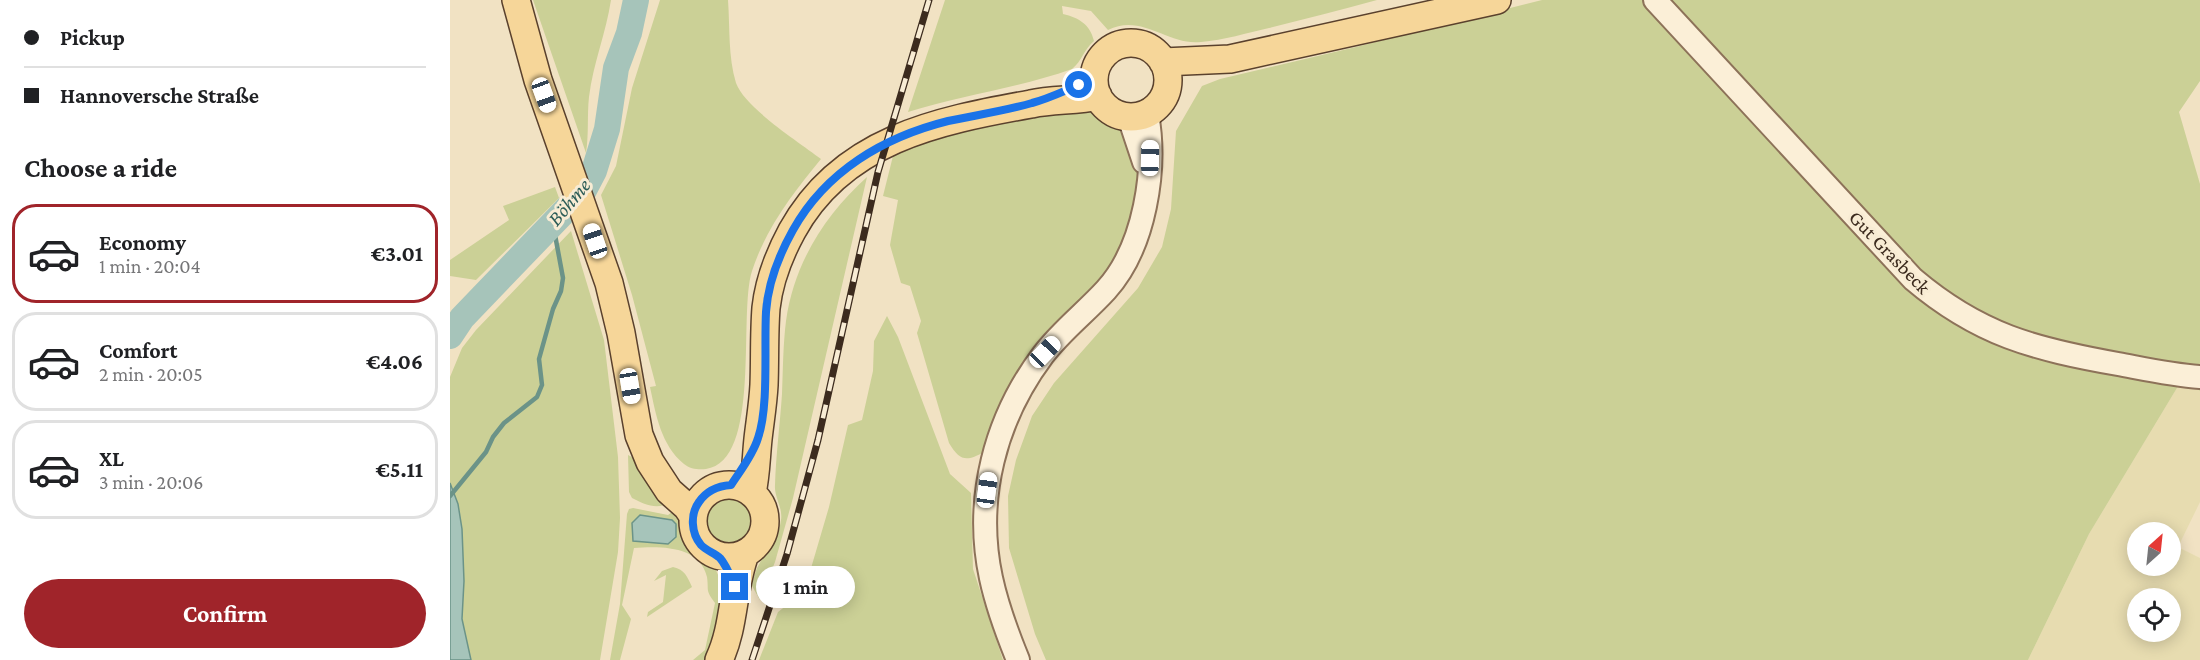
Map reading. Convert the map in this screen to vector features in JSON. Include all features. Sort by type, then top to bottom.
[{"type":"main road","points":[[516,0],[538,80],[603,263],[620,328],[639,435],[650,462],[669,491],[687,507],[693,516]]},
{"type":"main road","points":[[1166,73],[1497,0]]},
{"type":"main road","points":[[1138,44],[1152,50],[1166,73],[1161,102],[1138,116],[1122,116],[1108,109],[1096,88],[1095,72],[1102,58],[1122,45],[1138,44]]},
{"type":"main road","points":[[735,587],[725,565],[718,556],[701,545],[693,527],[693,516],[696,506],[703,497],[731,490],[758,439],[763,404],[764,344],[770,287],[785,245],[797,222],[814,199],[851,164],[882,144],[914,130],[1096,88]]},
{"type":"main road","points":[[658,472],[687,486],[731,490],[759,501],[765,521],[760,540],[745,554],[735,587],[730,630],[719,660]]},
{"type":"main road","points":[[718,556],[727,558],[745,554]]},
{"type":"street","name":"Gut Grasbeck","points":[[1655,0],[1913,279],[1934,297],[1968,319],[2002,336],[2059,354],[2200,377]]},
{"type":"street","points":[[1018,660],[991,578],[986,542],[987,490],[993,456],[1005,418],[1033,370],[1045,352],[1107,289],[1124,265],[1139,230],[1145,202],[1150,143],[1138,116]]},
{"type":"shaded area","points":[[2183,378],[2200,391],[2200,502],[2181,541],[2181,522],[2127,522],[2127,576],[2181,576],[2181,548],[2200,558],[2200,660],[2028,660],[2089,534]]},
{"type":"green space","points":[[533,0],[611,0],[591,85],[586,153]]},
{"type":"green space","points":[[660,0],[728,0],[732,63],[736,83],[741,93],[761,114],[821,159],[781,212],[765,240],[752,271],[748,292],[745,383],[735,441],[723,460],[706,469],[692,468],[684,464],[670,448],[661,429],[650,387],[656,386],[632,295],[601,195],[616,166],[632,88]]},
{"type":"green space","points":[[945,0],[1377,0],[1244,34],[1201,42],[1189,42],[1132,25],[1108,30],[1091,11],[1062,6],[1063,14],[1087,26],[1094,41],[1072,69],[908,112]]},
{"type":"green space","points":[[1542,0],[2200,0],[2200,81],[2179,112],[2200,184],[2200,391],[2183,378],[2089,534],[2028,660],[1046,660],[1035,634],[1009,548],[1008,496],[1016,460],[1032,416],[1054,383],[1138,288],[1162,247],[1171,209],[1176,131],[1202,86],[1220,79]]},
{"type":"green space","points":[[1072,105],[1107,119],[1122,132],[1132,148],[1137,165],[1138,184],[1131,221],[1117,257],[984,452],[964,458],[949,443],[917,333],[921,321],[910,286],[901,283],[890,245],[898,200],[883,196],[895,148]]},
{"type":"green space","points":[[867,177],[793,498],[775,562],[760,600],[752,586],[753,579],[778,533],[781,520],[775,485],[784,339],[790,300],[804,260],[825,224]]},
{"type":"green space","points":[[555,187],[559,198],[476,280],[450,276],[450,260],[509,220],[503,206]]},
{"type":"green space","points":[[571,231],[604,340],[618,457],[620,518],[618,552],[600,660],[471,660],[462,619],[464,581],[458,504],[450,483],[450,377],[462,348],[476,330]]},
{"type":"green space","points":[[887,316],[898,337],[950,474],[971,493],[973,569],[1003,660],[759,660],[778,612],[804,592],[829,507],[848,425],[862,420],[873,371],[874,341]]},
{"type":"green space","points":[[628,455],[639,461],[671,501],[657,506],[647,505],[632,498],[629,492]]},
{"type":"green space","points":[[728,492],[739,494],[752,505],[757,521],[755,532],[744,545],[728,550],[717,548],[704,537],[699,521],[701,510],[712,497]]},
{"type":"green space","points":[[629,509],[668,515],[676,509],[685,525],[689,542],[715,568],[723,586],[725,600],[708,660],[693,660],[705,650],[715,603],[709,593],[703,566],[687,553],[655,547],[634,548],[622,605],[631,619],[620,660],[610,660],[620,604],[627,514]]},
{"type":"green space","points":[[673,567],[685,574],[692,587],[647,617],[648,612],[663,602],[666,575],[654,581],[662,571]]},
{"type":"water","points":[[450,483],[458,504],[462,529],[464,581],[462,619],[471,660],[450,660]]},
{"type":"water","points":[[640,515],[672,520],[676,524],[676,537],[668,544],[633,541],[632,523]]},
{"type":"waterway","name":"Böhme","points":[[450,336],[462,318],[583,192],[594,171],[607,129],[616,68],[629,33],[636,0]]},
{"type":"waterway","points":[[450,496],[486,452],[493,437],[504,423],[537,397],[542,385],[539,359],[563,278],[553,224]]},
{"type":"railway","points":[[752,660],[787,554],[818,440],[878,172],[929,0]]},
{"type":"route","points":[[735,587],[725,565],[718,556],[701,545],[693,527],[693,516],[696,506],[711,490],[731,485],[758,439],[763,404],[766,307],[777,263],[797,222],[808,206],[834,178],[882,144],[914,130],[1033,103],[1079,85]]}]
